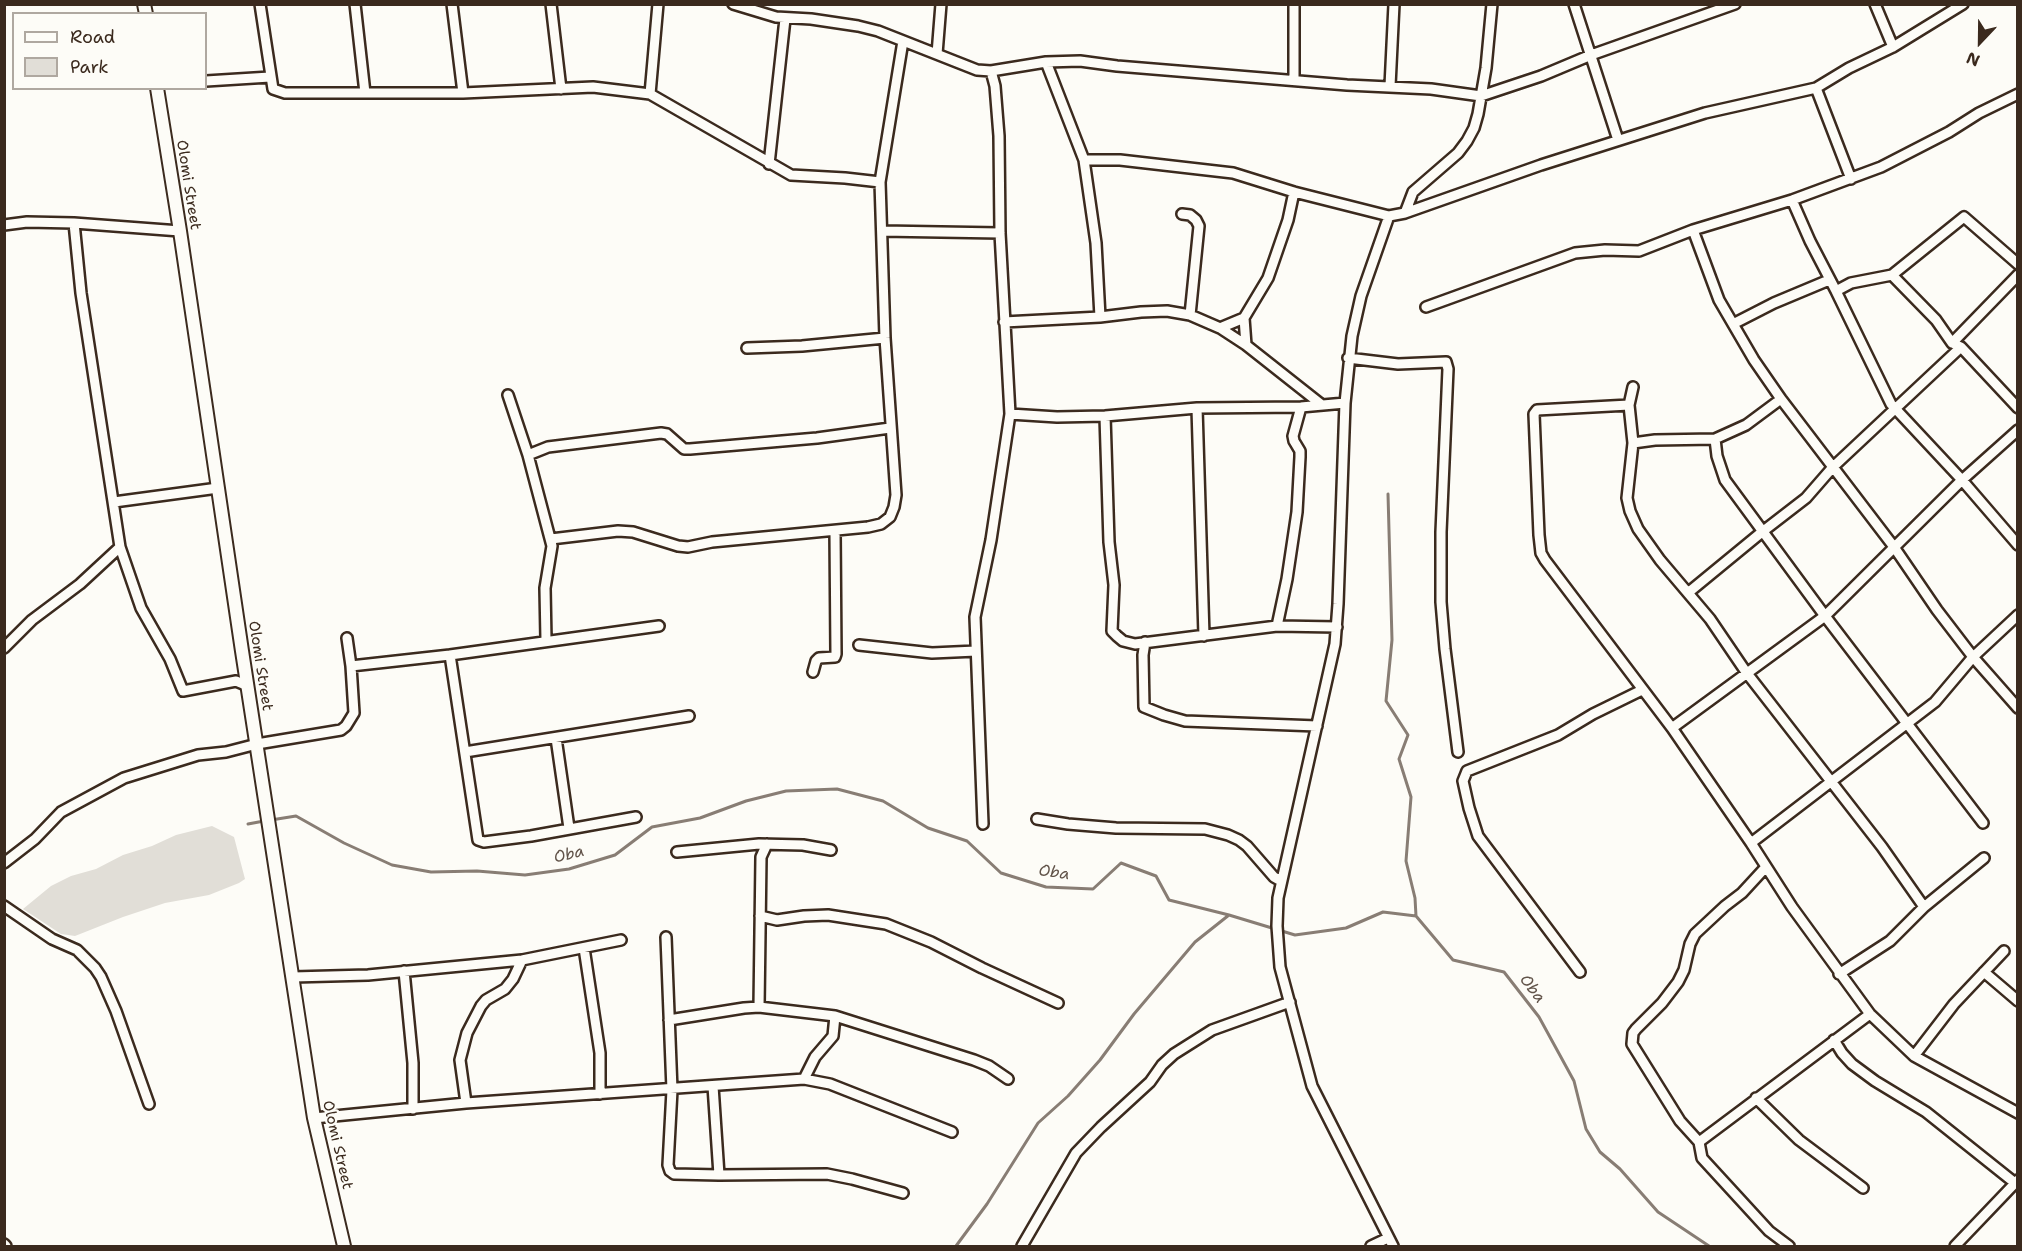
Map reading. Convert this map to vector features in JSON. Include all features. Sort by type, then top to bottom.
[{"type":"main road","name":"Olomi Street","points":[[157,90],[314,1118],[344,1246]]},
{"type":"street","points":[[260,4],[273,89],[285,93],[463,93],[593,87],[650,94],[791,175],[880,182]]},
{"type":"street","points":[[356,4],[364,93]]},
{"type":"street","points":[[452,4],[463,93]]},
{"type":"street","points":[[550,4],[561,89]]},
{"type":"street","points":[[650,94],[658,4]]},
{"type":"street","points":[[734,4],[785,19],[842,23],[878,31],[977,70],[990,71],[1046,62],[1080,61],[1347,85],[1431,89],[1481,96],[1735,4]]},
{"type":"street","points":[[937,54],[941,4]]},
{"type":"street","points":[[1294,4],[1294,80]]},
{"type":"street","points":[[1390,86],[1394,4]]},
{"type":"street","points":[[1405,213],[1413,192],[1440,169],[1467,141],[1478,114],[1486,68],[1492,4]]},
{"type":"street","points":[[1574,4],[1618,140]]},
{"type":"street","points":[[1875,4],[1893,47]]},
{"type":"street","points":[[1084,160],[1120,160],[1233,173],[1294,192],[1389,216],[1405,213],[1488,182],[1705,113],[1816,88],[1849,68],[1893,47],[1963,4]]},
{"type":"street","points":[[769,164],[785,19]]},
{"type":"street","points":[[551,539],[618,531],[633,532],[688,547],[712,542],[868,527],[881,524],[890,517],[896,495],[885,338],[880,182],[903,41]]},
{"type":"street","points":[[1046,62],[1084,160],[1096,243],[1100,317]]},
{"type":"street","points":[[983,824],[975,616],[991,540],[1011,414],[1000,233],[999,136],[995,86],[990,71]]},
{"type":"street","points":[[207,81],[270,76]]},
{"type":"street","points":[[1816,88],[1851,179]]},
{"type":"street","points":[[1426,307],[1575,253],[1605,250],[1639,251],[1693,230],[1792,200],[1881,167],[1949,132],[1979,113],[2016,98]]},
{"type":"street","points":[[1246,345],[1244,318],[1268,278],[1288,220],[1294,192]]},
{"type":"street","points":[[1792,200],[1829,280],[1895,409],[1962,480],[2018,545]]},
{"type":"street","points":[[1182,214],[1190,215],[1199,226],[1190,315]]},
{"type":"street","points":[[1371,1246],[1390,1242],[1318,1099],[1307,1068],[1280,967],[1277,912],[1281,881],[1333,656],[1337,627],[1348,358],[1361,296],[1389,216]]},
{"type":"street","points":[[1836,291],[1851,283],[1892,275],[1964,217],[2018,264]]},
{"type":"street","points":[[4,225],[27,222],[74,223],[180,231]]},
{"type":"street","points":[[74,223],[81,293],[120,547],[141,608],[170,659],[183,691],[236,681],[248,686]]},
{"type":"street","points":[[1693,230],[1719,300],[1754,360],[1894,547],[1937,610],[1973,657],[2018,708]]},
{"type":"street","points":[[882,231],[1000,233]]},
{"type":"street","points":[[1892,275],[1936,320],[1952,343],[1961,347],[2018,408]]},
{"type":"street","points":[[1952,343],[2018,275]]},
{"type":"street","points":[[1733,324],[1774,303],[1829,280]]},
{"type":"street","points":[[1004,322],[1167,311],[1190,315],[1220,328],[1246,345],[1322,405]]},
{"type":"street","points":[[1220,328],[1244,318]]},
{"type":"street","points":[[747,348],[802,346],[885,338]]},
{"type":"street","points":[[1689,592],[1806,498],[1833,467],[1961,347]]},
{"type":"street","points":[[1348,358],[1398,364],[1438,361],[1446,362],[1448,369],[1441,602],[1458,752]]},
{"type":"street","points":[[1633,387],[1629,405],[1633,443],[1627,498],[1638,529],[1660,560],[1710,619],[1746,672],[1882,847],[1924,907]]},
{"type":"street","points":[[508,394],[528,455],[551,539],[552,546],[545,588],[546,640]]},
{"type":"street","points":[[1633,443],[1655,440],[1715,439],[1746,425],[1781,399]]},
{"type":"street","points":[[1011,414],[1105,416],[1197,408],[1301,407],[1345,403]]},
{"type":"street","points":[[1629,405],[1538,410],[1534,414],[1541,553],[1672,728],[1751,843],[1765,868],[1839,974],[1870,1014],[1914,1056],[2018,1113]]},
{"type":"street","points":[[1277,626],[1297,512],[1300,451],[1293,436],[1301,407]]},
{"type":"street","points":[[1197,408],[1204,636]]},
{"type":"street","points":[[1105,416],[1109,542],[1114,585],[1112,631],[1123,641],[1135,644],[1277,626],[1337,627]]},
{"type":"street","points":[[528,455],[548,447],[661,433],[668,434],[684,449],[690,449],[817,438],[890,428]]},
{"type":"street","points":[[1672,728],[1825,616],[1962,480],[2018,430]]},
{"type":"street","points":[[1715,439],[1717,456],[1725,480],[1825,616],[1983,823]]},
{"type":"street","points":[[114,502],[218,489]]},
{"type":"street","points":[[813,672],[819,658],[835,657],[836,654],[835,531]]},
{"type":"street","points":[[4,648],[32,620],[80,584],[120,547]]},
{"type":"street","points":[[1751,843],[1935,702],[1973,657],[2018,615]]},
{"type":"street","points":[[351,666],[450,655],[659,626]]},
{"type":"street","points":[[4,863],[35,839],[61,812],[124,778],[198,755],[226,752],[257,744],[341,730],[354,713],[351,666],[346,638]]},
{"type":"street","points":[[1145,642],[1144,707],[1185,721],[1317,726]]},
{"type":"street","points":[[858,645],[932,653],[976,651]]},
{"type":"street","points":[[450,655],[478,840],[484,842],[531,836],[636,817]]},
{"type":"street","points":[[1580,972],[1478,836],[1463,782],[1467,771],[1558,735],[1593,714],[1642,690]]},
{"type":"street","points":[[465,752],[689,716]]},
{"type":"street","points":[[556,738],[569,828]]},
{"type":"street","points":[[1037,819],[1116,828],[1205,829],[1239,840],[1274,877],[1281,881]]},
{"type":"street","points":[[759,1007],[761,857],[767,844]]},
{"type":"street","points":[[677,852],[767,844],[803,845],[831,850]]},
{"type":"street","points":[[1839,974],[1890,941],[1924,907],[1984,858]]},
{"type":"street","points":[[1765,868],[1742,893],[1695,934],[1678,982],[1662,1003],[1636,1029],[1632,1037],[1632,1044],[1680,1121],[1699,1142],[1702,1158],[1769,1231],[1789,1246]]},
{"type":"street","points":[[4,906],[52,939],[76,950],[101,976],[149,1104]]},
{"type":"street","points":[[760,916],[777,920],[828,915],[886,924],[931,942],[1058,1003]]},
{"type":"street","points":[[666,937],[672,1090],[668,1165],[670,1171],[674,1174],[719,1175],[827,1174],[903,1193]]},
{"type":"street","points":[[293,977],[336,977],[522,960],[621,940]]},
{"type":"street","points":[[584,948],[600,1053],[600,1094]]},
{"type":"street","points":[[1914,1056],[1954,1004],[2004,951]]},
{"type":"street","points":[[466,1103],[460,1060],[466,1033],[481,1006],[486,1000],[505,989],[513,979],[522,960]]},
{"type":"street","points":[[404,971],[413,1063],[413,1109]]},
{"type":"street","points":[[1984,972],[2018,1001]]},
{"type":"street","points":[[1022,1246],[1076,1152],[1150,1082],[1162,1065],[1174,1054],[1212,1030],[1290,1002]]},
{"type":"street","points":[[669,1020],[759,1007],[835,1016],[974,1060],[989,1066],[1008,1079]]},
{"type":"street","points":[[1699,1142],[1870,1014]]},
{"type":"street","points":[[804,1079],[814,1057],[833,1036],[835,1016]]},
{"type":"street","points":[[1834,1041],[1852,1064],[1926,1112],[2016,1182],[1956,1246]]},
{"type":"street","points":[[314,1118],[466,1103],[804,1079],[830,1084],[952,1132]]},
{"type":"street","points":[[713,1086],[719,1175]]},
{"type":"street","points":[[1756,1098],[1799,1140],[1863,1188]]},
{"type":"green space","points":[[212,826],[234,837],[245,879],[239,883],[209,895],[165,903],[75,936],[61,934],[23,909],[51,886],[71,876],[96,869],[123,855],[152,846],[176,835]]},
{"type":"waterway","points":[[1388,494],[1392,640],[1386,701],[1408,735],[1399,759],[1411,797],[1406,861],[1415,898],[1416,916]]},
{"type":"waterway","name":"Oba","points":[[271,820],[296,816],[344,843],[392,865],[431,872],[477,871],[525,875],[569,869],[615,855],[652,827],[700,818],[746,801],[786,791],[837,789],[883,801],[928,828],[967,841],[1001,873],[1046,887],[1093,889],[1121,863],[1156,876],[1169,900],[1295,935],[1346,928],[1383,912],[1416,916],[1453,960],[1504,972],[1539,1017],[1574,1081],[1586,1129],[1600,1152],[1620,1169],[1658,1212],[1709,1246]]},
{"type":"waterway","name":"Oba","points":[[248,824],[264,821]]},
{"type":"waterway","points":[[956,1246],[987,1204],[1038,1123],[1068,1096],[1100,1060],[1134,1014],[1195,942],[1229,915]]}]
